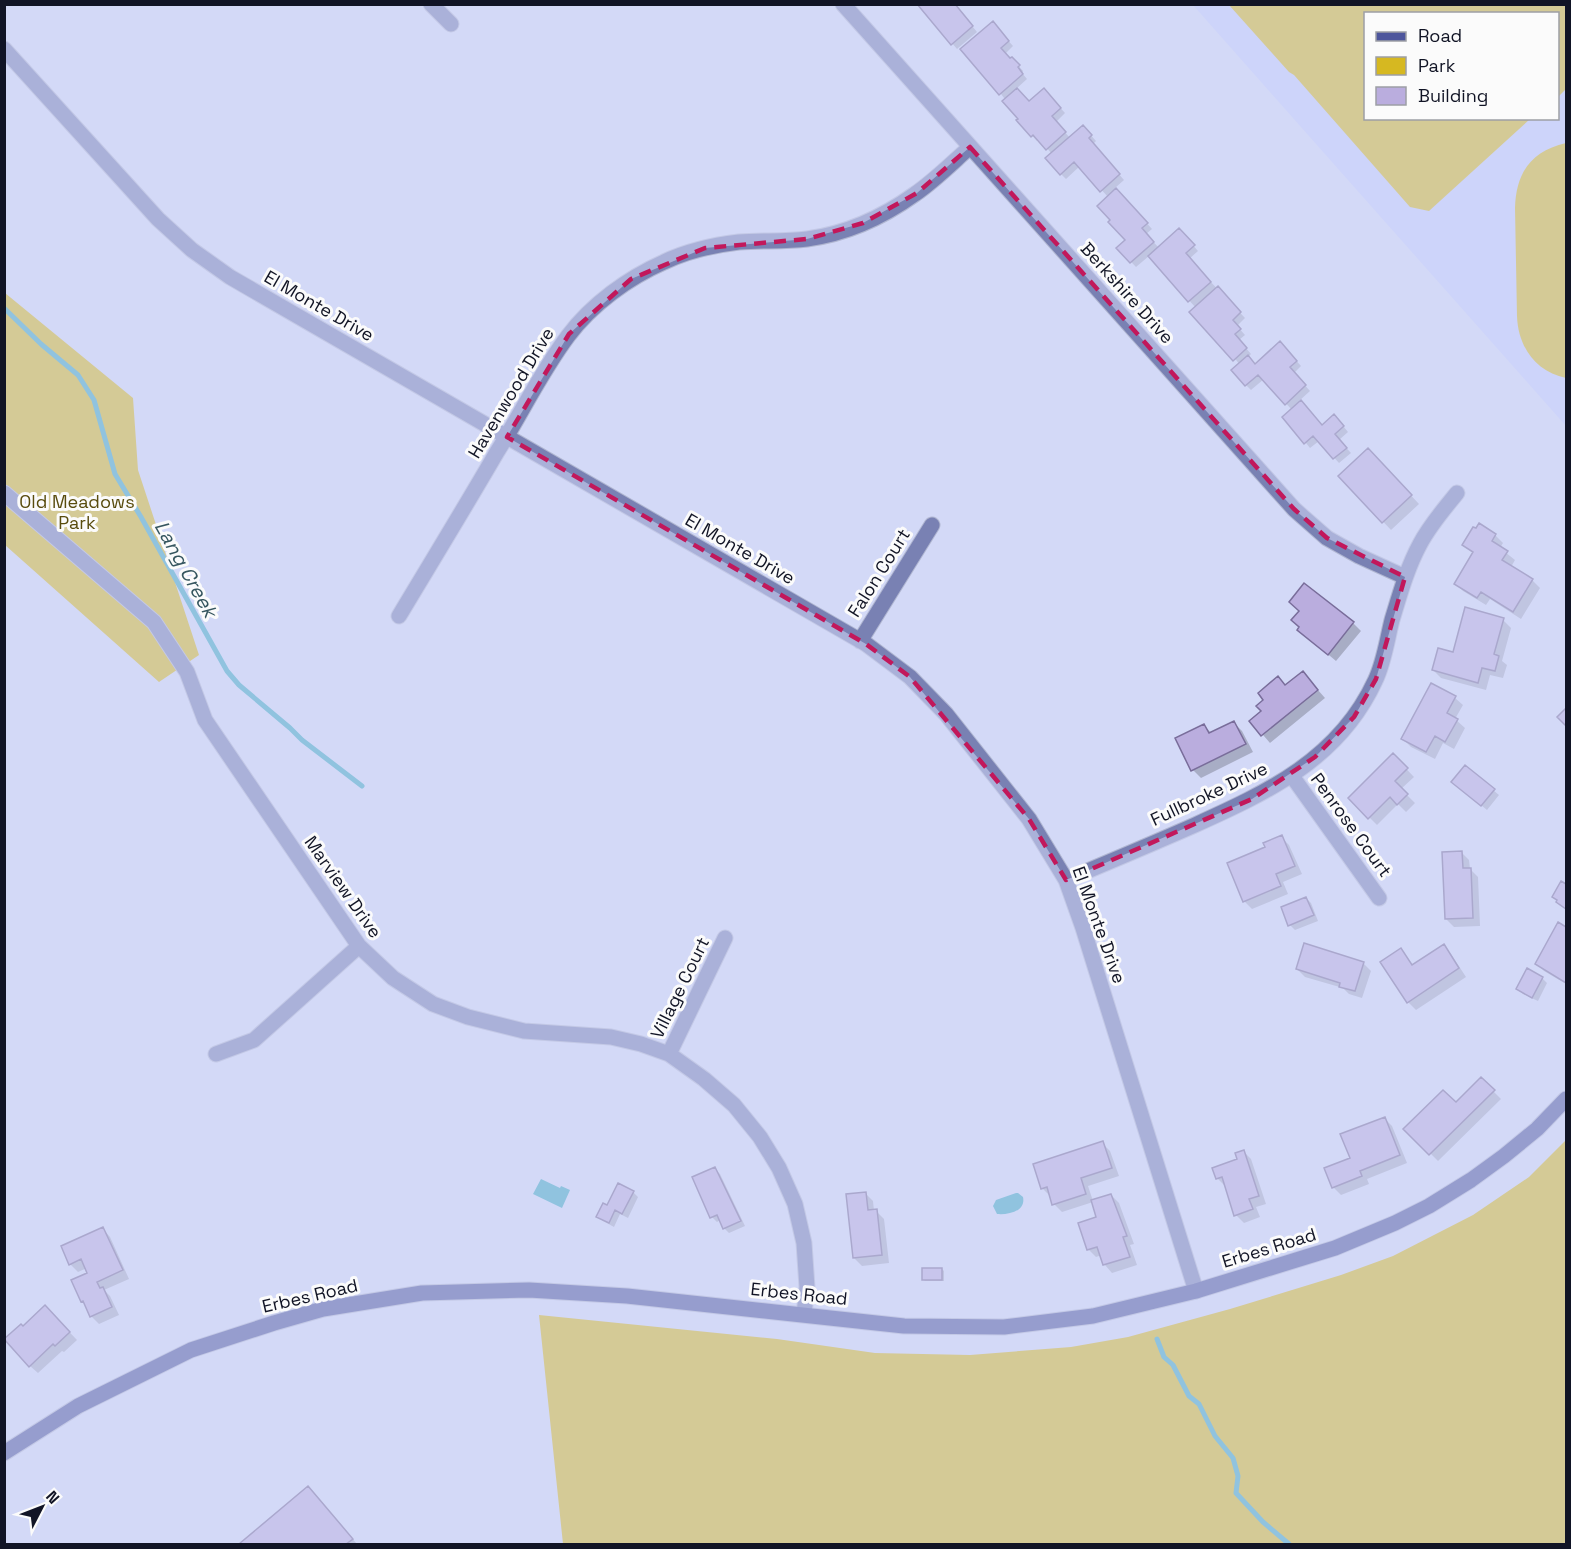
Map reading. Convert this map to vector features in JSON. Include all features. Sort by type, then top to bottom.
[{"type":"main road","name":"Erbes Road","points":[[4,1453],[78,1406],[191,1350],[323,1309],[422,1293],[529,1290],[627,1296],[904,1326],[1004,1327],[1093,1316],[1196,1291],[1335,1248],[1404,1219],[1472,1180],[1537,1129],[1566,1099]]},
{"type":"street","points":[[431,4],[451,24]]},
{"type":"street","name":"Berkshire Drive","points":[[843,4],[1294,509],[1327,538],[1405,577]]},
{"type":"street","name":"El Monte Drive","points":[[4,49],[158,219],[192,250],[230,277],[860,641],[910,677],[946,714],[1029,819],[1066,880],[1196,1291]]},
{"type":"street","name":"Havenwood Drive","points":[[399,616],[551,360],[569,334],[599,303],[631,279],[665,261],[705,248],[739,242],[807,239],[835,233],[863,223],[892,209],[917,193],[970,147]]},
{"type":"street","name":"Marview Drive","points":[[4,493],[154,622],[187,672],[205,720],[359,946],[393,978],[433,1004],[468,1017],[524,1031],[611,1037],[669,1054],[704,1079],[734,1105],[760,1137],[779,1168],[795,1204],[804,1243],[807,1287],[804,1314]]},
{"type":"street","name":"Fullbroke Drive","points":[[1066,880],[1252,799],[1292,776],[1338,736],[1366,700],[1376,679],[1405,577],[1420,542],[1457,493]]},
{"type":"street","name":"Falon Court","points":[[860,641],[932,525]]},
{"type":"street","name":"Penrose Court","points":[[1292,776],[1379,898]]},
{"type":"street","name":"Village Court","points":[[669,1054],[725,938]]},
{"type":"street","points":[[216,1054],[254,1040],[359,946]]},
{"type":"highlighted area","points":[[970,147],[1294,509],[1327,538],[1405,577],[1376,679],[1354,717],[1315,757],[1252,799],[1066,880],[1029,819],[910,677],[866,644],[507,437],[569,334],[631,279],[705,248],[807,239],[863,223],[917,193]]},
{"type":"shaded area","points":[[1193,5],[1566,5],[1566,426]]},
{"type":"shaded area","points":[[541,1179],[570,1190],[562,1208],[533,1194]]},
{"type":"shaded area","points":[[1016,1193],[1023,1197],[1022,1206],[1011,1213],[997,1214],[993,1206],[996,1200]]},
{"type":"green space","points":[[1229,5],[1566,5],[1566,89],[1559,96],[1559,12],[1364,12],[1364,120],[1529,120],[1429,211],[1410,207]]},
{"type":"green space","points":[[1566,143],[1566,378],[1555,375],[1538,364],[1525,348],[1521,338],[1517,316],[1515,208],[1518,184],[1528,165],[1543,152]]},
{"type":"green space","name":"Old Meadows Park","points":[[5,293],[133,398],[138,470],[199,655],[159,682],[5,545]]},
{"type":"green space","points":[[1566,1140],[1566,1544],[563,1544],[539,1315],[777,1339],[875,1353],[970,1355],[1071,1347],[1128,1337],[1230,1309],[1341,1275],[1393,1256],[1473,1215],[1529,1177]]},
{"type":"building","points":[[917,4],[955,4],[973,26],[951,45]]},
{"type":"building","points":[[993,21],[1009,41],[1001,48],[1020,65],[1018,67],[1023,74],[999,95],[960,49]]},
{"type":"building","points":[[1017,88],[1029,101],[1044,88],[1061,108],[1052,116],[1066,132],[1046,150],[1033,135],[1031,137],[1002,101]]},
{"type":"building","points":[[1083,125],[1092,135],[1089,138],[1120,174],[1100,192],[1074,162],[1060,175],[1045,158]]},
{"type":"building","points":[[1116,188],[1148,223],[1142,228],[1154,242],[1130,263],[1116,248],[1125,240],[1097,206]]},
{"type":"building","points":[[1179,228],[1195,245],[1186,253],[1211,282],[1188,302],[1148,256]]},
{"type":"building","points":[[1218,286],[1241,312],[1233,320],[1241,329],[1235,334],[1247,348],[1233,361],[1189,312]]},
{"type":"building","points":[[1280,341],[1297,361],[1290,367],[1306,385],[1285,405],[1258,375],[1245,386],[1231,370],[1248,355],[1255,364]]},
{"type":"building","points":[[1301,400],[1322,425],[1334,414],[1344,426],[1335,434],[1347,448],[1333,459],[1313,436],[1304,444],[1282,417]]},
{"type":"building","points":[[1368,448],[1412,495],[1382,523],[1338,476]]},
{"type":"building","points":[[1479,523],[1496,534],[1492,541],[1508,551],[1502,560],[1533,579],[1513,612],[1481,592],[1477,598],[1454,584],[1473,552],[1462,545],[1473,527],[1476,528]]},
{"type":"building","points":[[1304,583],[1354,622],[1328,655],[1297,630],[1299,627],[1291,620],[1299,611],[1289,602]]},
{"type":"building","points":[[1465,607],[1504,618],[1494,654],[1499,656],[1495,671],[1482,668],[1478,683],[1432,670],[1438,648],[1453,652]]},
{"type":"building","points":[[1303,671],[1318,690],[1261,736],[1249,721],[1261,711],[1256,706],[1263,700],[1258,693],[1278,676],[1285,685]]},
{"type":"building","points":[[1431,683],[1456,696],[1447,713],[1458,719],[1445,742],[1435,736],[1426,752],[1401,739]]},
{"type":"building","points":[[1566,708],[1566,726],[1557,717]]},
{"type":"building","points":[[1234,721],[1246,744],[1191,771],[1175,738],[1204,724],[1209,733]]},
{"type":"building","points":[[1393,753],[1408,768],[1395,781],[1408,794],[1397,805],[1390,797],[1368,819],[1348,798]]},
{"type":"building","points":[[1465,765],[1495,789],[1481,806],[1451,782]]},
{"type":"building","points":[[1282,835],[1295,866],[1276,874],[1281,886],[1243,902],[1227,863],[1265,847],[1263,843]]},
{"type":"building","points":[[1462,851],[1463,868],[1471,868],[1473,918],[1445,919],[1442,852]]},
{"type":"building","points":[[1561,881],[1566,884],[1566,909],[1552,897]]},
{"type":"building","points":[[1306,897],[1314,915],[1288,926],[1281,907]]},
{"type":"building","points":[[1558,922],[1566,927],[1566,983],[1535,964]]},
{"type":"building","points":[[1304,943],[1364,962],[1355,991],[1339,987],[1340,983],[1296,969]]},
{"type":"building","points":[[1444,944],[1459,968],[1407,1003],[1380,962],[1401,948],[1412,965]]},
{"type":"building","points":[[1527,968],[1543,977],[1532,998],[1516,989]]},
{"type":"building","points":[[1481,1077],[1495,1090],[1429,1155],[1403,1129],[1443,1090],[1456,1102]]},
{"type":"building","points":[[1385,1117],[1400,1155],[1360,1171],[1362,1176],[1332,1188],[1324,1168],[1350,1158],[1340,1134]]},
{"type":"building","points":[[1103,1141],[1112,1168],[1081,1178],[1086,1194],[1052,1205],[1047,1187],[1041,1189],[1033,1164]]},
{"type":"building","points":[[1244,1150],[1259,1196],[1249,1199],[1253,1209],[1234,1216],[1222,1177],[1216,1179],[1212,1168],[1237,1159],[1235,1153]]},
{"type":"building","points":[[715,1167],[741,1221],[723,1229],[717,1215],[710,1218],[692,1177]]},
{"type":"building","points":[[618,1183],[634,1191],[622,1214],[615,1210],[609,1223],[596,1217],[603,1203],[607,1205]]},
{"type":"building","points":[[866,1192],[868,1210],[877,1209],[882,1255],[853,1258],[846,1194]]},
{"type":"building","points":[[1111,1194],[1127,1236],[1123,1237],[1130,1257],[1103,1265],[1097,1247],[1087,1250],[1078,1223],[1096,1217],[1091,1200]]},
{"type":"building","points":[[103,1227],[123,1270],[97,1282],[100,1288],[103,1287],[112,1307],[90,1317],[71,1280],[87,1273],[81,1259],[69,1265],[61,1246]]},
{"type":"building","points":[[922,1268],[942,1268],[942,1280],[922,1280]]},
{"type":"building","points":[[45,1305],[70,1332],[55,1346],[53,1344],[29,1367],[4,1339],[21,1324],[23,1326]]},
{"type":"building","points":[[308,1486],[353,1539],[346,1544],[239,1544]]},
{"type":"waterway","name":"Lang Creek","points":[[4,308],[41,344],[78,375],[94,400],[115,474],[227,671],[239,685],[302,740],[362,786]]},
{"type":"waterway","points":[[1157,1339],[1164,1357],[1173,1365],[1189,1396],[1199,1404],[1215,1436],[1233,1458],[1238,1476],[1236,1493],[1263,1522],[1289,1544]]}]
